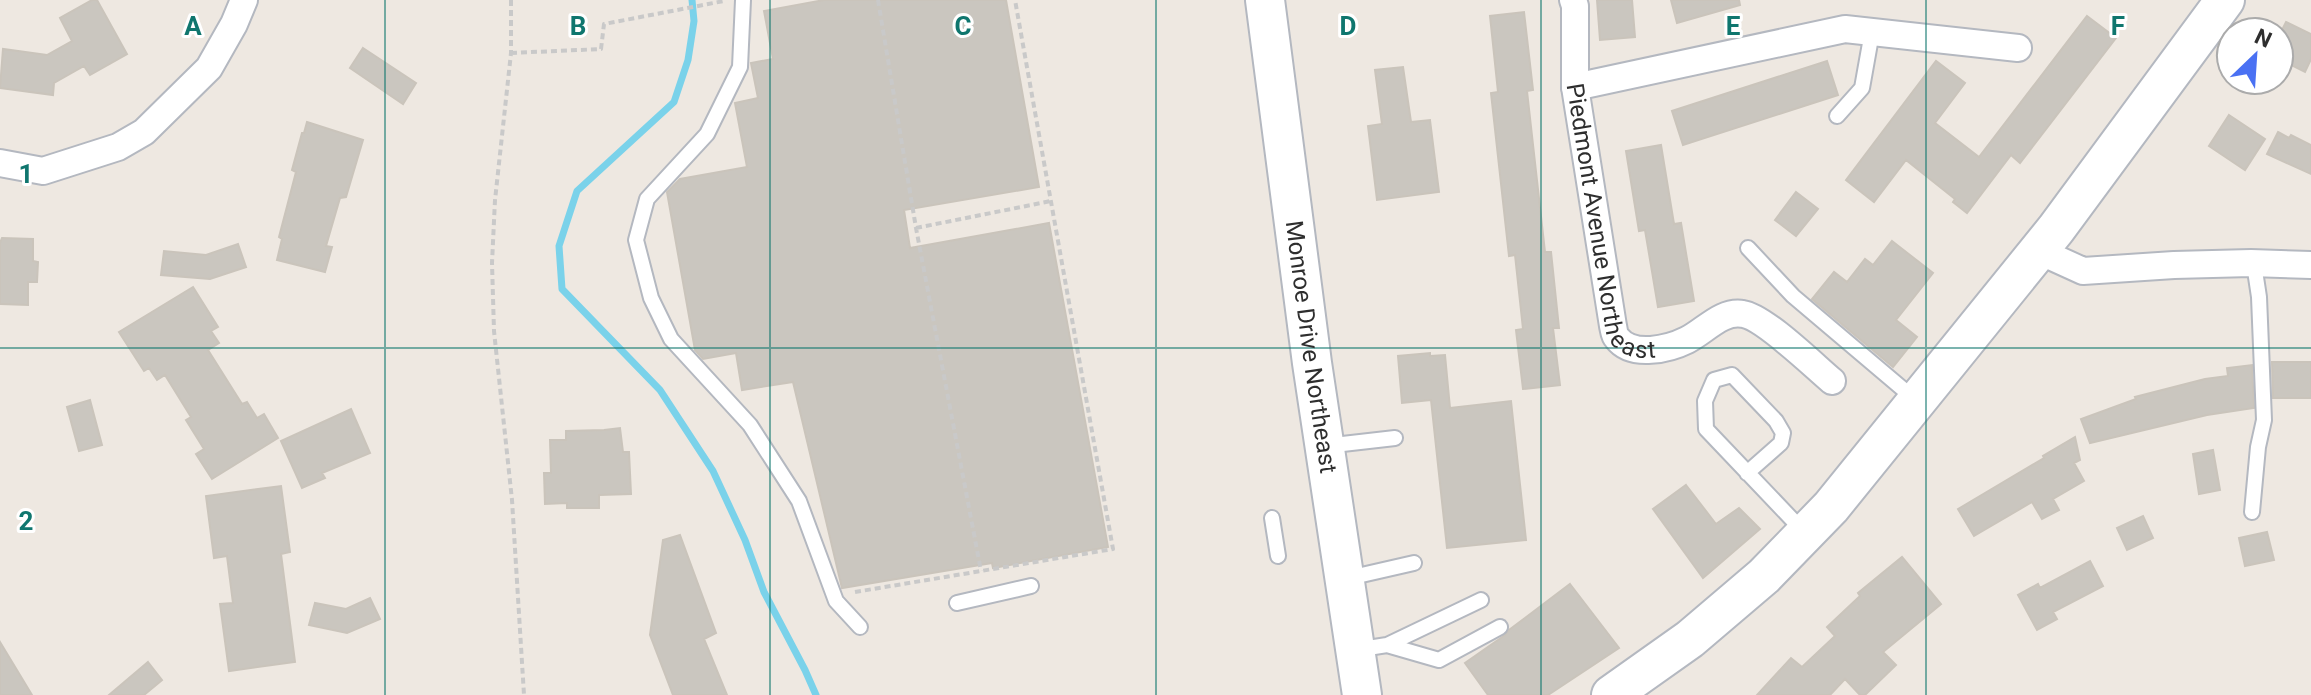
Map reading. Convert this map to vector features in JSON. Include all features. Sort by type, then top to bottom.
[{"type":"main road","name":"Monroe Drive Northeast","points":[[1265,0],[1343,579],[1371,648],[1362,695]]},
{"type":"main road","points":[[1611,695],[1700,630],[1764,576],[1831,507],[2039,251],[2225,0]]},
{"type":"street","points":[[0,163],[43,171],[118,147],[144,132],[209,68],[244,0]]},
{"type":"street","points":[[1573,0],[1575,87]]},
{"type":"street","name":"Piedmont Avenue Northeast","points":[[1832,381],[1761,322],[1742,313],[1730,314],[1684,341],[1657,348],[1640,350],[1617,338],[1575,87],[1845,29],[2018,48]]},
{"type":"street","points":[[2039,251],[2083,271],[2174,265],[2311,265]]},
{"type":"lane","points":[[743,0],[740,67],[707,134],[647,199],[636,240],[651,298],[671,339],[750,425],[799,501],[836,601],[860,627]]},
{"type":"lane","points":[[1837,116],[1862,88],[1872,32]]},
{"type":"lane","points":[[1748,248],[1793,296],[1918,401]]},
{"type":"lane","points":[[2252,512],[2258,447],[2264,420],[2259,297],[2254,264]]},
{"type":"lane","points":[[1747,473],[1781,443],[1783,433],[1776,421],[1732,375],[1714,380],[1705,401],[1706,429],[1747,473],[1805,534]]},
{"type":"lane","points":[[1324,446],[1395,438]]},
{"type":"lane","points":[[1272,518],[1278,556]]},
{"type":"lane","points":[[1343,579],[1414,563]]},
{"type":"lane","points":[[957,603],[1031,586]]},
{"type":"lane","points":[[1371,648],[1481,600]]},
{"type":"lane","points":[[1371,648],[1439,660],[1500,627]]},
{"type":"path","points":[[511,0],[511,53],[495,200],[492,263],[494,331],[512,500],[524,695]]},
{"type":"path","points":[[511,53],[601,49],[604,24],[729,0]]},
{"type":"path","points":[[878,0],[916,228],[981,571]]},
{"type":"path","points":[[855,592],[1113,549],[1015,0]]},
{"type":"path","points":[[916,228],[1051,201]]},
{"type":"building","points":[[97,0],[127,54],[90,75],[84,66],[54,83],[53,95],[0,88],[3,49],[47,55],[72,41],[60,18]]},
{"type":"building","points":[[824,0],[1006,0],[1039,187],[904,210],[910,248],[1049,223],[1108,547],[993,568],[992,563],[842,588],[793,382],[742,390],[736,353],[703,359],[695,350],[667,192],[680,179],[747,167],[735,103],[758,98],[751,63],[773,59],[764,11]]},
{"type":"building","points":[[1597,0],[1632,0],[1635,37],[1600,40]]},
{"type":"building","points":[[1671,0],[1739,0],[1740,5],[1677,23]]},
{"type":"building","points":[[1524,12],[1533,90],[1527,91],[1545,252],[1551,252],[1559,328],[1553,328],[1560,385],[1523,389],[1516,330],[1523,329],[1515,255],[1509,256],[1491,93],[1498,92],[1490,16]]},
{"type":"building","points":[[2087,16],[2116,38],[2020,163],[2011,155],[1967,213],[1953,202],[1955,199],[1906,160],[1874,202],[1846,180],[1936,61],[1965,83],[1935,123],[1979,157]]},
{"type":"building","points":[[2295,26],[2311,34],[2311,59],[2305,72],[2295,67]]},
{"type":"building","points":[[363,48],[416,83],[403,104],[350,68]]},
{"type":"building","points":[[1827,61],[1838,95],[1683,145],[1672,111]]},
{"type":"building","points":[[1403,67],[1411,122],[1430,120],[1439,192],[1377,200],[1368,126],[1382,124],[1375,70]]},
{"type":"building","points":[[2229,115],[2265,139],[2245,170],[2209,146]]},
{"type":"building","points":[[307,122],[363,140],[346,197],[340,198],[326,246],[332,247],[325,272],[277,260],[282,239],[279,237],[296,172],[292,170]]},
{"type":"building","points":[[2278,132],[2311,145],[2311,174],[2267,154]]},
{"type":"building","points":[[1661,145],[1674,224],[1681,223],[1694,301],[1658,307],[1645,230],[1639,231],[1626,151]]},
{"type":"building","points":[[1796,192],[1818,209],[1796,236],[1775,220]]},
{"type":"building","points":[[2,238],[33,239],[33,261],[38,262],[37,282],[28,282],[28,305],[0,304]]},
{"type":"building","points":[[1892,241],[1933,273],[1896,320],[1917,337],[1893,367],[1812,299],[1834,272],[1847,282],[1865,259],[1873,265]]},
{"type":"building","points":[[238,244],[246,267],[210,279],[161,275],[164,251],[206,255]]},
{"type":"building","points":[[193,287],[218,327],[211,331],[219,343],[208,350],[242,404],[247,402],[257,418],[264,414],[278,438],[212,479],[196,454],[204,449],[186,420],[191,417],[165,375],[157,380],[149,368],[144,371],[119,332]]},
{"type":"building","points":[[1430,353],[1430,356],[1445,355],[1450,408],[1511,401],[1526,540],[1447,548],[1431,400],[1402,403],[1398,356]]},
{"type":"building","points":[[2272,362],[2311,362],[2311,398],[2273,398]]},
{"type":"building","points":[[2252,365],[2254,408],[2207,415],[2090,443],[2081,419],[2135,397],[2228,376],[2227,368]]},
{"type":"building","points":[[90,400],[102,445],[79,451],[67,407]]},
{"type":"building","points":[[351,409],[370,453],[322,473],[325,478],[302,488],[281,441]]},
{"type":"building","points":[[620,428],[623,452],[629,452],[631,494],[599,495],[599,508],[567,508],[567,503],[545,504],[544,473],[551,473],[550,440],[566,440],[566,431]]},
{"type":"building","points":[[2075,437],[2080,460],[2074,463],[2084,481],[2053,499],[2059,510],[2042,519],[2032,502],[1974,536],[1958,509]]},
{"type":"building","points":[[2213,450],[2220,490],[2199,494],[2193,454]]},
{"type":"building","points":[[1686,485],[1716,524],[1739,508],[1760,529],[1703,578],[1653,509]]},
{"type":"building","points":[[281,486],[290,552],[281,554],[295,662],[229,671],[220,604],[233,603],[227,556],[214,558],[206,496]]},
{"type":"building","points":[[2143,516],[2153,538],[2127,550],[2117,528]]},
{"type":"building","points":[[2267,532],[2274,560],[2245,566],[2239,538]]},
{"type":"building","points":[[680,535],[716,633],[704,639],[727,695],[673,695],[650,635],[663,540]]},
{"type":"building","points":[[1902,557],[1941,604],[1883,652],[1896,665],[1865,695],[1860,695],[1845,679],[1830,695],[1757,695],[1791,658],[1802,667],[1835,636],[1827,627],[1860,596],[1858,593]]},
{"type":"building","points":[[2090,561],[2103,586],[2053,612],[2057,619],[2037,630],[2018,595],[2038,584],[2040,588]]},
{"type":"building","points":[[1570,584],[1619,648],[1548,695],[1488,695],[1465,663]]},
{"type":"building","points":[[370,598],[380,619],[347,633],[309,625],[315,603],[346,609]]},
{"type":"building","points":[[0,642],[32,695],[0,695]]},
{"type":"building","points":[[148,662],[162,680],[144,695],[109,695]]},
{"type":"waterway","points":[[692,0],[694,21],[688,60],[674,102],[577,191],[559,246],[562,289],[660,390],[713,471],[745,540],[764,592],[816,695]]}]
